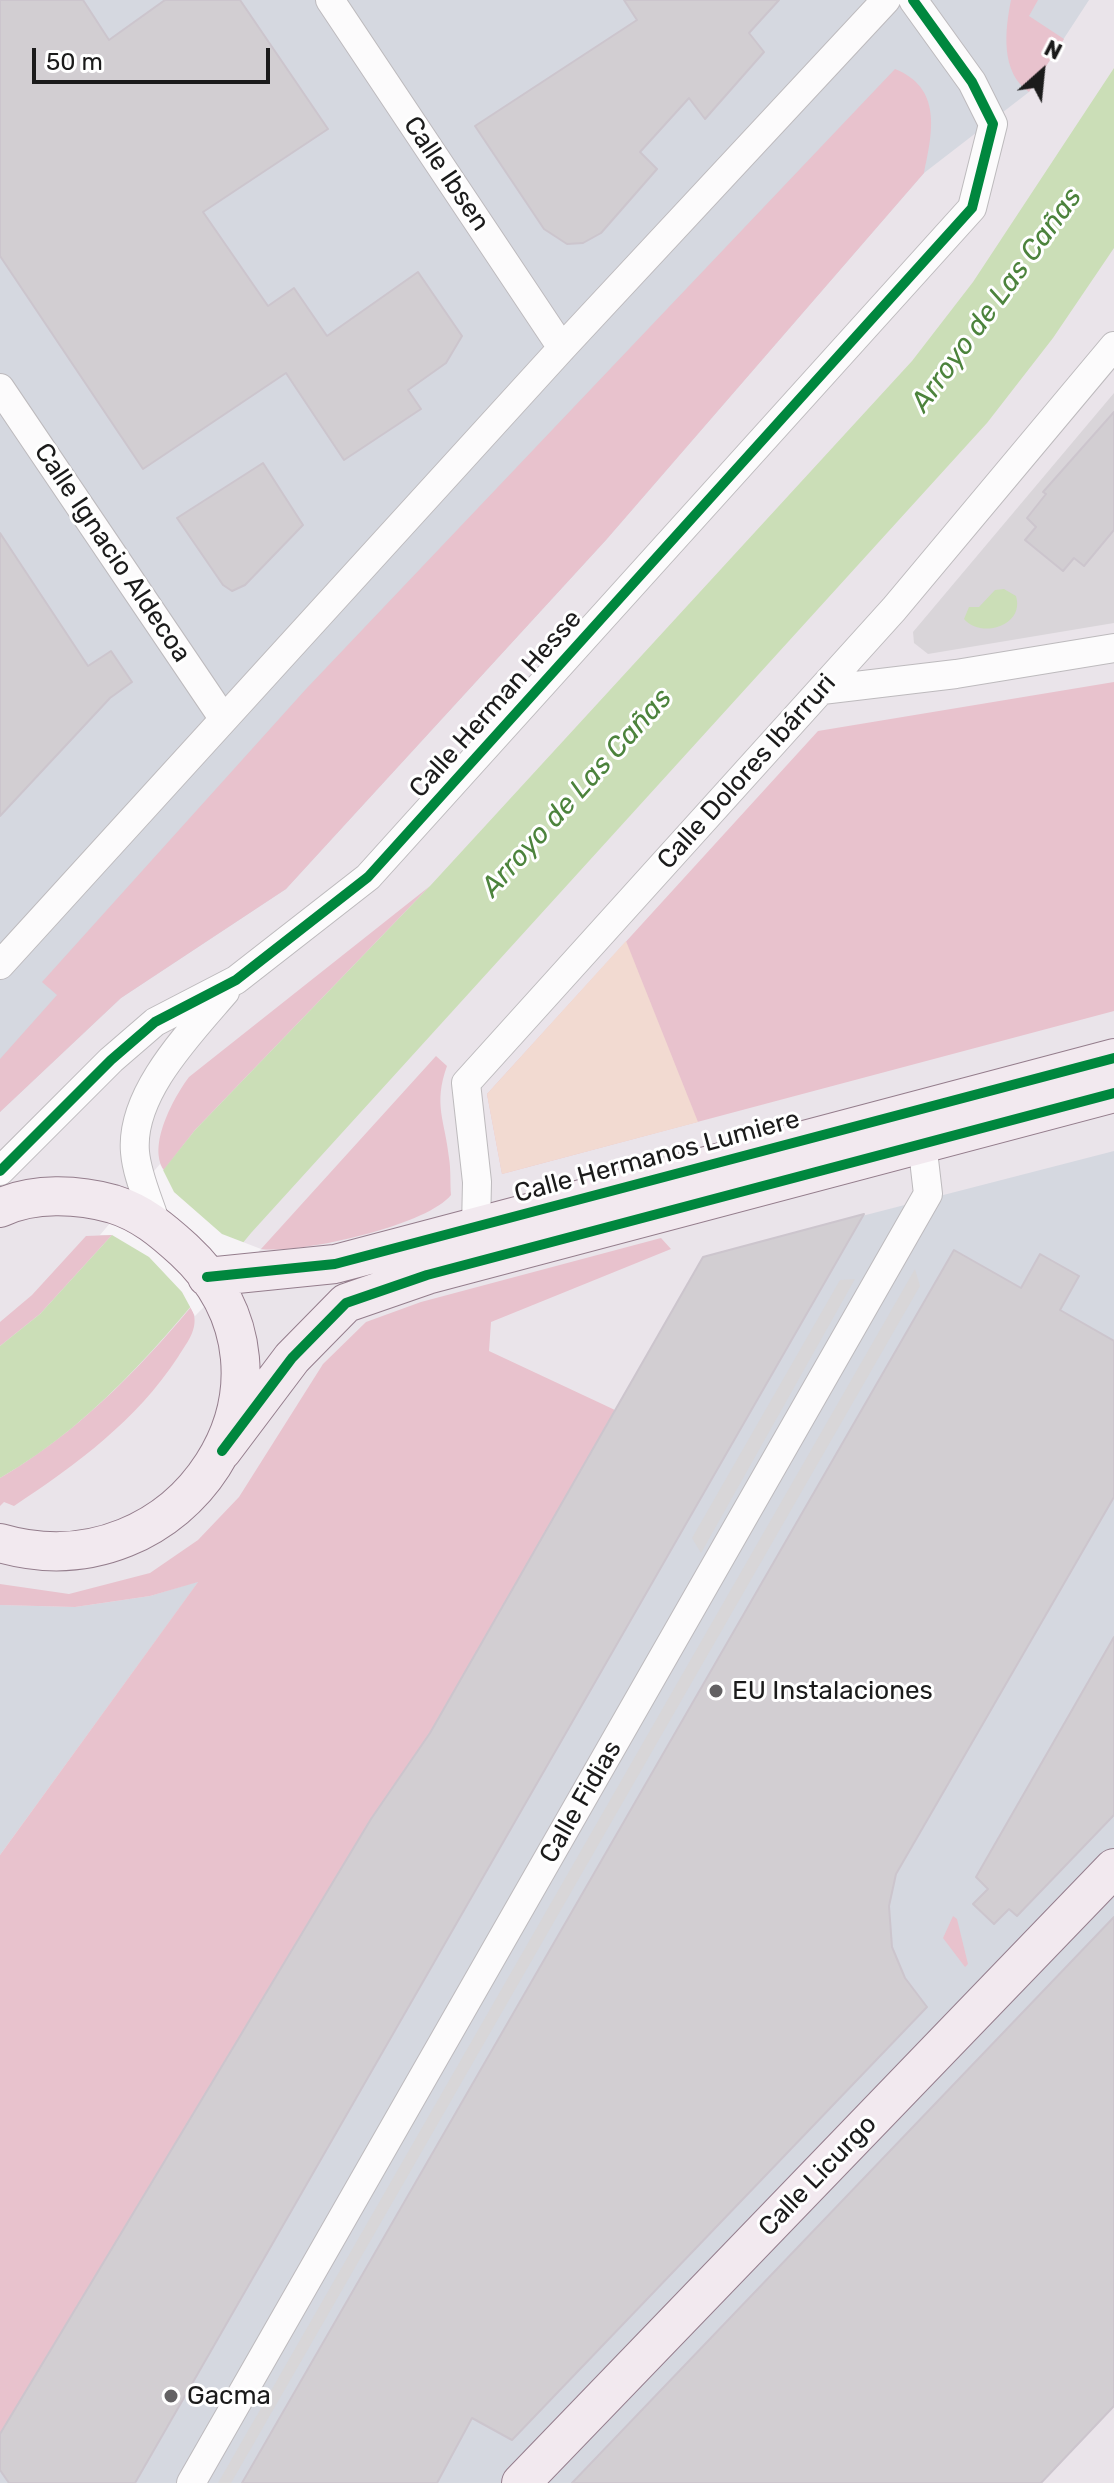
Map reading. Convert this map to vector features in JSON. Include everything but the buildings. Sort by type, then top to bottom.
[{"type":"main road","name":"Calle Hermanos Lumiere","points":[[0,1543],[30,1552],[88,1550],[145,1530],[171,1515],[192,1494],[292,1358],[346,1303],[427,1275],[920,1127],[1114,1058]]},
{"type":"main road","name":"Calle Hermanos Lumiere","points":[[220,1282],[335,1264],[476,1227],[920,1127],[1114,1093]]},
{"type":"main road","points":[[0,1208],[12,1202],[64,1196],[133,1196],[156,1224],[220,1282],[239,1358],[238,1401],[222,1451]]},
{"type":"main road","name":"Calle Licurgo","points":[[521,2483],[1114,1868]]},
{"type":"street","name":"Calle Ibsen","points":[[330,0],[562,348]]},
{"type":"street","points":[[0,965],[562,348],[886,0]]},
{"type":"street","name":"Calle Herman Hesse","points":[[0,1171],[111,1060],[155,1022],[236,980],[368,877],[972,208],[993,124],[972,82],[913,0]]},
{"type":"street","name":"Calle Dolores Ibárruri","points":[[476,1227],[477,1182],[466,1083],[822,690],[1114,346]]},
{"type":"street","name":"Calle Ignacio Aldecoa","points":[[0,388],[223,718]]},
{"type":"street","points":[[822,690],[956,674],[1114,648]]},
{"type":"street","name":"Calle Herman Hesse","points":[[133,1196],[139,1107],[187,1036],[236,980]]},
{"type":"street","name":"Calle Fidias","points":[[191,2483],[928,1194],[920,1127]]},
{"type":"shaded area","points":[[0,0],[1089,0],[1029,92],[924,173],[606,540],[286,889],[121,998],[0,1112]]},
{"type":"shaded area","points":[[1011,0],[1038,0],[1029,16],[1064,39],[1029,92],[1020,84],[1009,62],[1006,37]]},
{"type":"shaded area","points":[[895,69],[921,87],[927,99],[931,127],[924,173],[606,540],[286,889],[121,998],[0,1112],[0,1059],[57,995],[42,982],[306,689]]},
{"type":"shaded area","points":[[1114,393],[1114,623],[928,654],[914,643],[913,632]]},
{"type":"shaded area","points":[[1114,682],[1114,1011],[502,1174],[487,1094],[818,731]]},
{"type":"shaded area","points":[[430,886],[195,1130],[164,1170],[160,1160],[160,1135],[176,1097],[189,1077]]},
{"type":"shaded area","points":[[626,941],[698,1122],[502,1174],[487,1094]]},
{"type":"shaded area","points":[[436,1056],[447,1066],[440,1102],[450,1163],[451,1195],[416,1217],[361,1236],[304,1247],[261,1249]]},
{"type":"shaded area","points":[[1114,1151],[1114,2406],[1041,2483],[0,2483],[0,2434],[371,1819],[430,1733],[703,1257]]},
{"type":"shaded area","points":[[112,1235],[40,1314],[0,1346],[0,1322],[32,1295],[86,1236]]},
{"type":"shaded area","points":[[661,1238],[671,1249],[491,1322],[489,1351],[615,1410],[430,1733],[371,1819],[0,2434],[0,1855],[198,1582],[150,1596],[75,1607],[0,1605],[0,1584],[69,1594],[150,1573],[198,1540],[239,1497],[323,1364],[366,1322],[421,1302]]},
{"type":"shaded area","points":[[915,1269],[920,1286],[231,2483],[218,2483]]},
{"type":"shaded area","points":[[855,1279],[701,1553],[692,1538],[840,1280]]},
{"type":"shaded area","points":[[191,1307],[195,1321],[189,1339],[144,1401],[104,1440],[60,1474],[14,1506],[4,1502],[0,1506],[0,1478],[53,1442],[103,1401]]},
{"type":"shaded area","points":[[199,1581],[0,1855],[0,1605],[75,1607],[150,1596]]},
{"type":"shaded area","points":[[953,1916],[957,1919],[968,1964],[965,1967],[943,1938]]},
{"type":"water","name":"Arroyo de Las Cañas","points":[[1114,68],[1114,248],[1053,338],[987,423],[251,1233],[136,1368],[72,1428],[0,1478],[0,1346],[40,1314],[112,1235],[195,1130],[430,886],[912,361],[973,282]]},
{"type":"water","points":[[1004,589],[1016,596],[1017,606],[1008,622],[981,628],[964,619],[969,607],[979,607],[995,590]]},
{"type":"pier","points":[[160,1164],[174,1192],[222,1234],[261,1249],[195,1316],[182,1292],[149,1257],[112,1235],[100,1235]]},
{"type":"cycle path","points":[[0,1171],[111,1060],[155,1022],[236,980],[368,877],[972,208],[993,124],[972,82],[913,0]]},
{"type":"cycle path","points":[[207,1277],[335,1264],[1114,1058]]},
{"type":"cycle path","points":[[222,1451],[292,1358],[346,1303],[427,1275],[1114,1093]]},
{"type":"place","name":"EU Instalaciones","points":[[716,1691]]},
{"type":"place","name":"Gacma","points":[[171,2396]]}]
